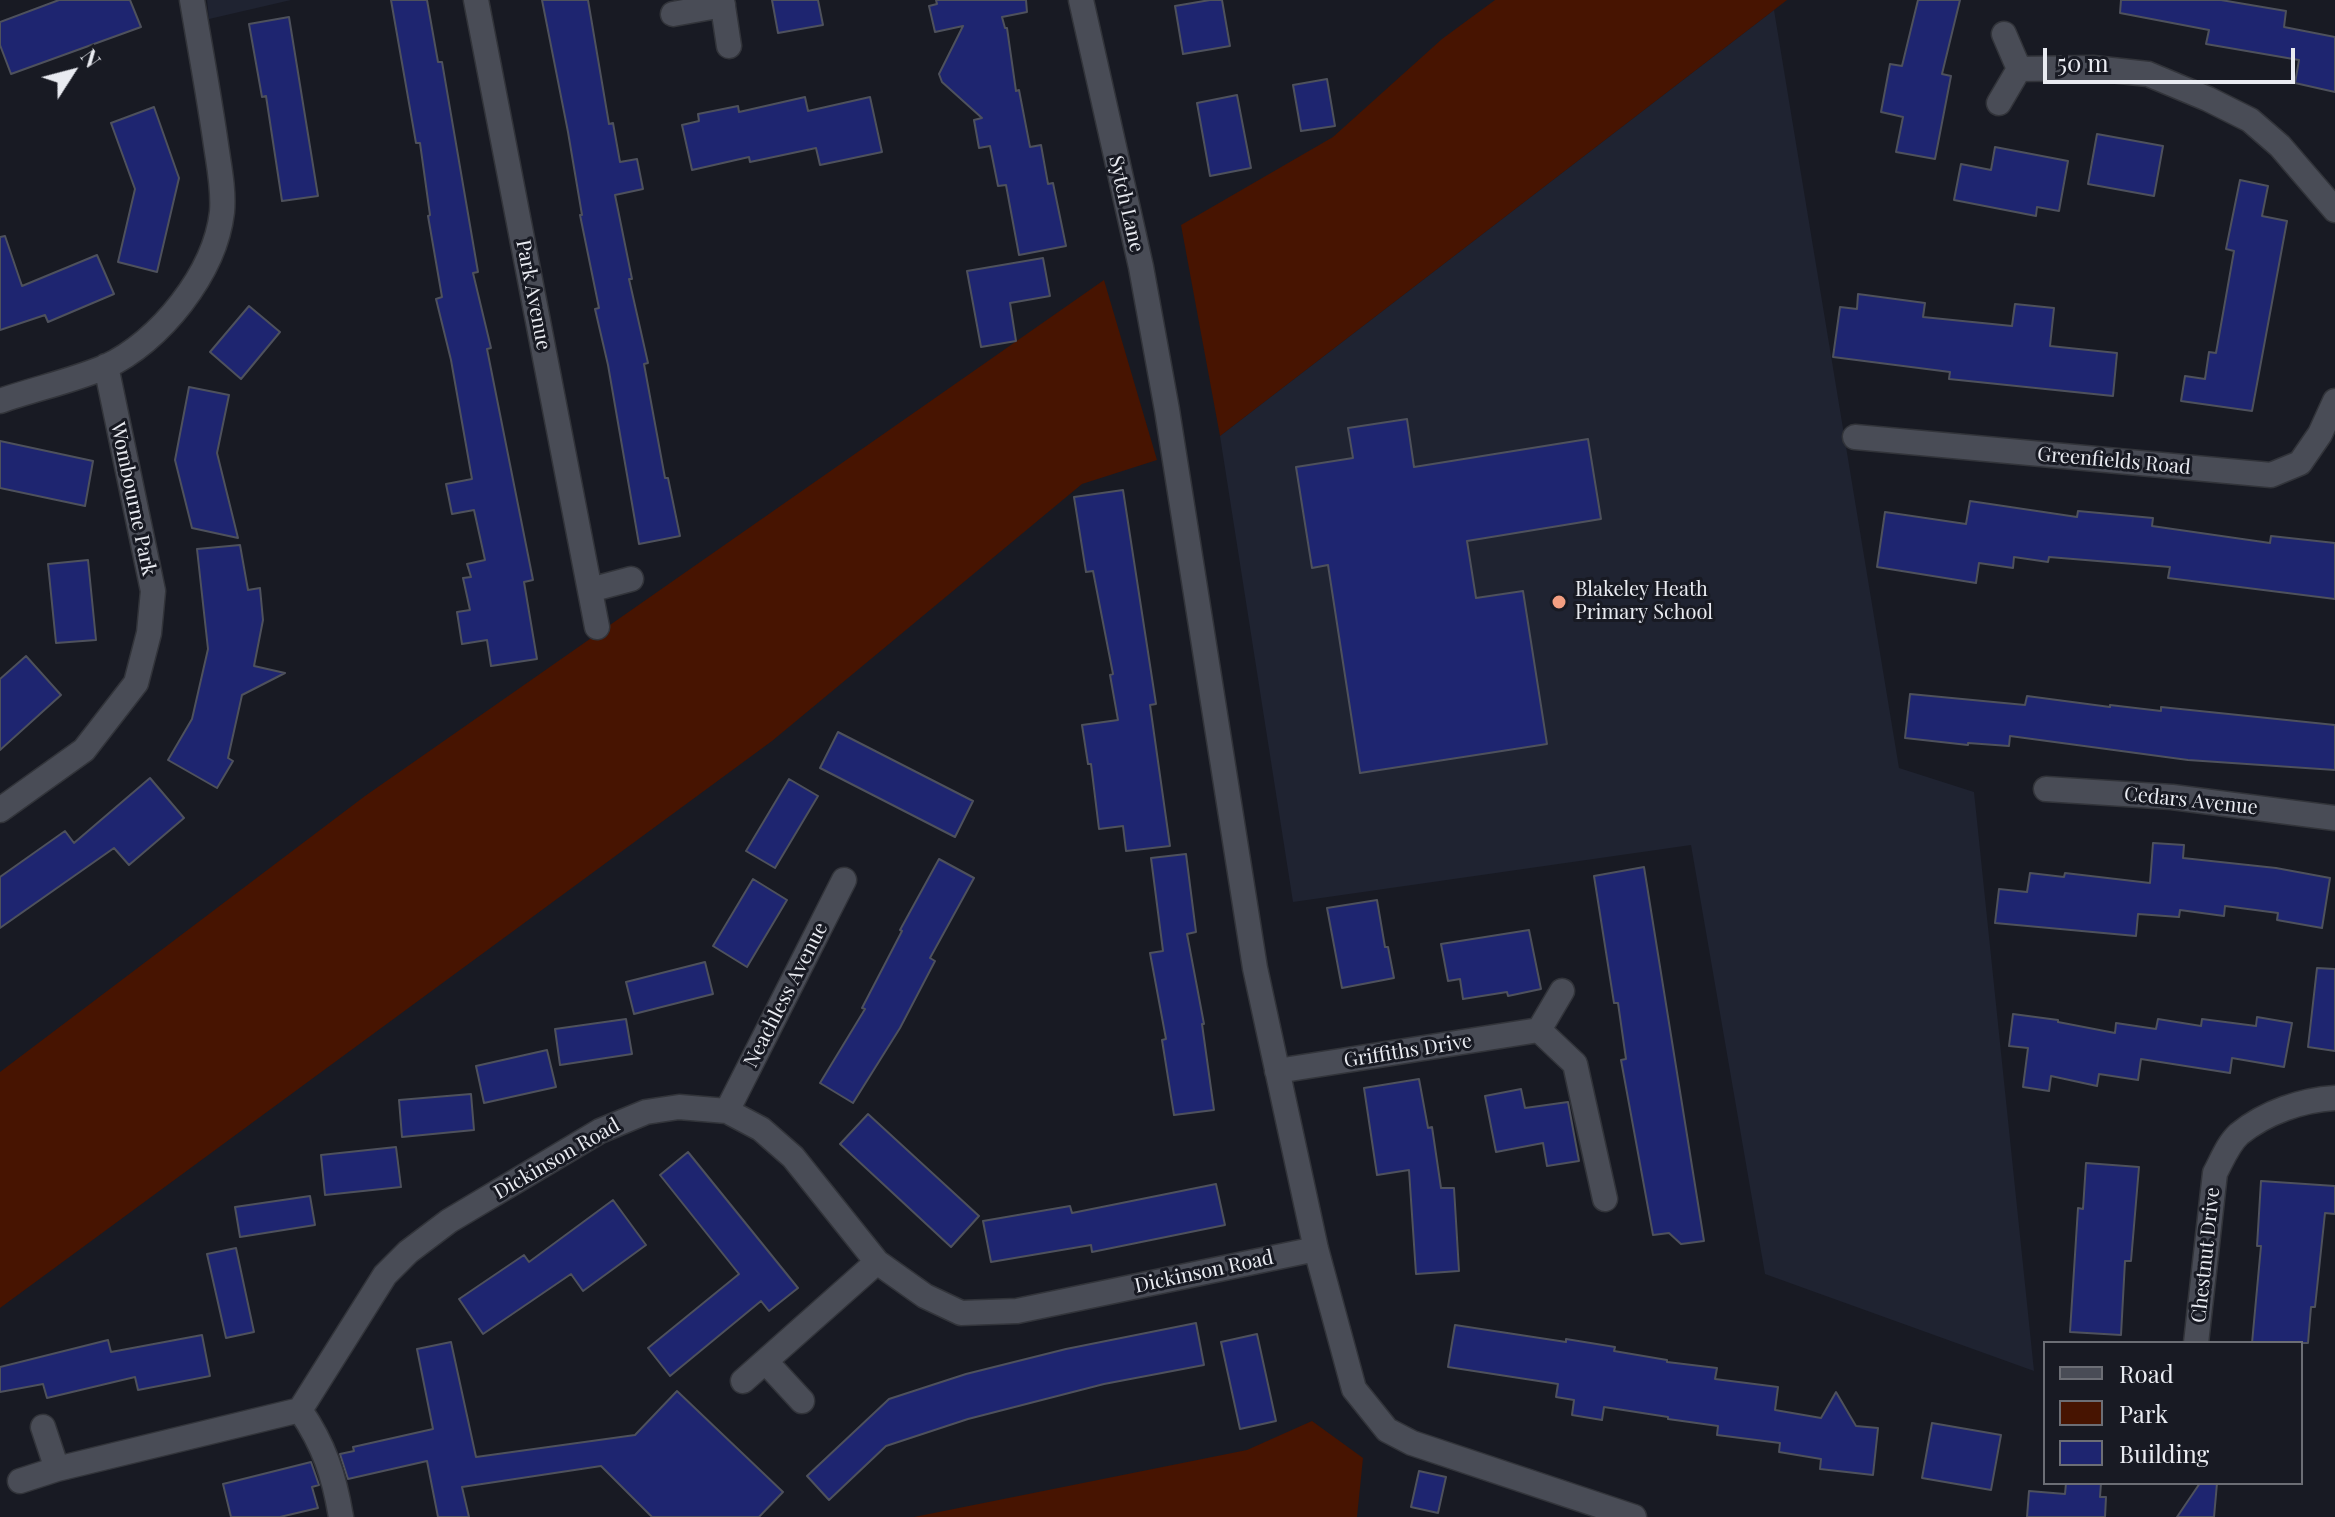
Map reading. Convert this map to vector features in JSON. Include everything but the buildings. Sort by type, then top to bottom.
[{"type":"street","points":[[0,401],[106,366],[152,337],[174,314],[204,264],[222,212],[216,145],[192,0]]},
{"type":"street","name":"Park Avenue","points":[[476,0],[597,627]]},
{"type":"street","name":"Sytch Lane","points":[[1081,0],[1141,267],[1167,410],[1255,968],[1316,1249],[1354,1389],[1387,1430],[1412,1443],[1634,1517]]},
{"type":"street","points":[[673,14],[722,2],[729,46]]},
{"type":"street","points":[[2004,34],[2019,69]]},
{"type":"street","points":[[2019,69],[2093,68],[2148,74],[2208,99],[2250,120],[2280,146],[2335,210]]},
{"type":"street","points":[[1999,103],[2019,69]]},
{"type":"street","name":"Wombourne Park","points":[[0,810],[84,750],[136,683],[149,633],[153,591],[106,366]]},
{"type":"street","name":"Greenfields Road","points":[[1855,437],[2271,475],[2300,463],[2320,434],[2335,401]]},
{"type":"street","points":[[590,590],[631,579]]},
{"type":"street","name":"Cedars Avenue","points":[[2046,789],[2172,797],[2335,818]]},
{"type":"street","name":"Neachless Avenue","points":[[727,1111],[844,880]]},
{"type":"street","points":[[1562,991],[1539,1030],[1575,1064],[1605,1199]]},
{"type":"street","name":"Griffiths Drive","points":[[1277,1071],[1539,1030]]},
{"type":"street","name":"Chestnut Drive","points":[[2196,1341],[2215,1173],[2226,1152],[2238,1135],[2269,1116],[2308,1100],[2335,1098]]},
{"type":"street","name":"Dickinson Road","points":[[300,1410],[385,1275],[408,1252],[449,1221],[600,1131],[646,1112],[679,1107],[727,1111],[761,1129],[793,1157],[877,1262],[925,1296],[961,1313],[1017,1311],[1316,1249]]},
{"type":"street","points":[[743,1381],[877,1262]]},
{"type":"street","points":[[766,1362],[802,1401]]},
{"type":"street","points":[[20,1481],[57,1469],[300,1410],[320,1440],[337,1491],[341,1517]]},
{"type":"street","points":[[43,1427],[57,1469]]},
{"type":"shaded area","points":[[207,0],[291,0],[209,19]]},
{"type":"shaded area","name":"Blakeley Heath Primary School","points":[[1774,10],[1899,768],[1974,792],[2034,1371],[1765,1274],[1691,845],[1293,902],[1220,436]]},
{"type":"green space","points":[[1495,0],[1787,0],[1220,436],[1181,225],[1333,137],[1442,39]]},
{"type":"green space","points":[[1104,280],[1157,460],[1082,484],[772,741],[0,1308],[0,1072],[365,796]]},
{"type":"green space","points":[[1312,1421],[1363,1458],[1357,1517],[914,1517],[1247,1450]]},
{"type":"place","name":"Blakeley Heath Primary School","points":[[1559,602]]}]
